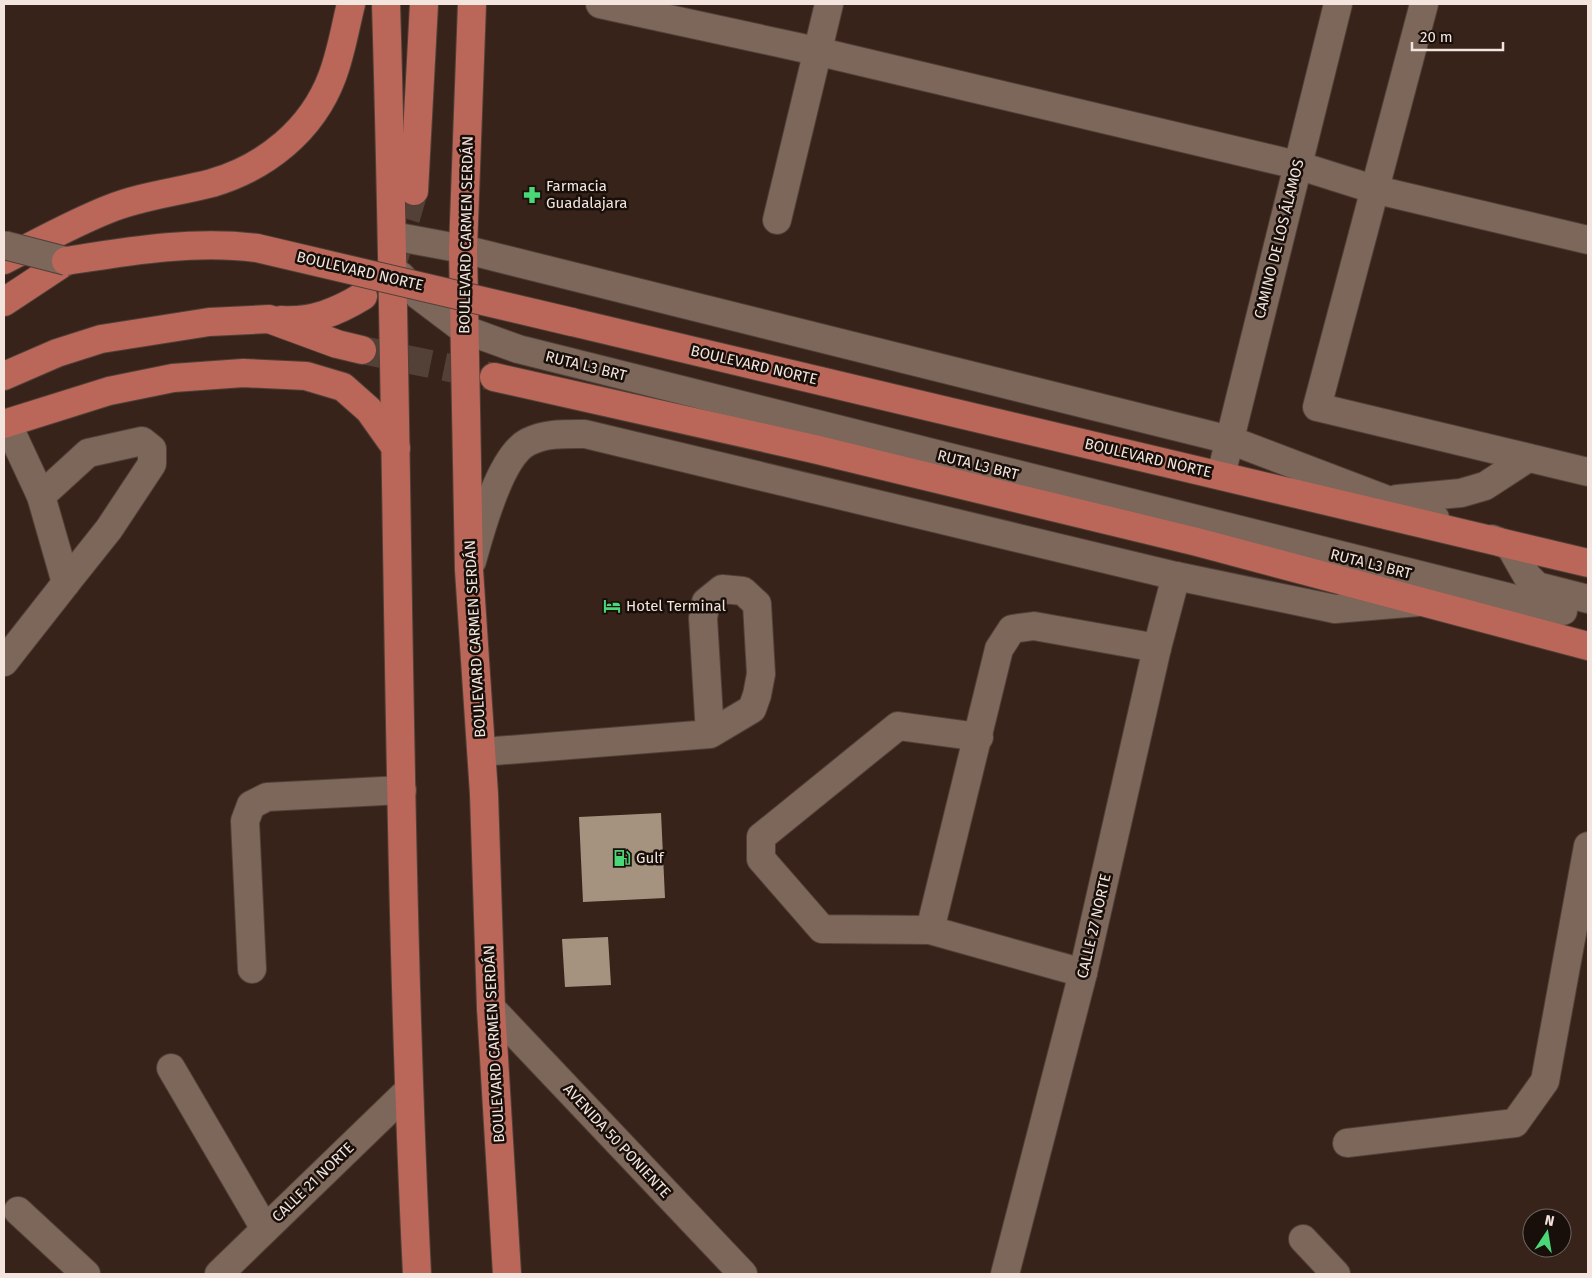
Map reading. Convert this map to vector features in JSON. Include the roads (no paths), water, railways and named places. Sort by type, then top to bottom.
[{"type":"main road","points":[[4,260],[110,208],[214,182],[255,165],[281,149],[306,123],[320,101],[332,76],[351,4]]},
{"type":"main road","points":[[386,4],[393,236],[392,266],[408,1091],[417,1274]]},
{"type":"main road","points":[[414,191],[424,4]]},
{"type":"main road","name":"BOULEVARD CARMEN SERDÁN","points":[[472,4],[463,249],[469,570],[482,752],[491,1008],[507,1274]]},
{"type":"main road","name":"BOULEVARD NORTE","points":[[4,302],[66,261],[186,245],[221,244],[257,248],[1588,563]]},
{"type":"main road","points":[[4,376],[57,353],[101,340],[168,327],[269,319],[290,320],[328,315],[363,296]]},
{"type":"main road","points":[[269,319],[329,341],[362,350]]},
{"type":"main road","points":[[6,423],[109,391],[174,378],[243,373],[306,376],[343,387],[369,410],[396,448]]},
{"type":"main road","points":[[494,377],[814,450],[1178,538],[1588,646]]},
{"type":"street","points":[[600,4],[816,51],[1297,165],[1373,189],[1588,240]]},
{"type":"street","points":[[777,220],[816,51],[829,4]]},
{"type":"street","name":"CAMINO DE LOS ÁLAMOS","points":[[1221,475],[1338,4]]},
{"type":"street","points":[[1424,4],[1373,189],[1317,406],[1588,472]]},
{"type":"street","name":"BOULEVARD NORTE","points":[[393,236],[463,249],[1230,440],[1510,546]]},
{"type":"street","points":[[4,245],[66,261]]},
{"type":"street","name":"RUTA L3 BRT","points":[[392,266],[418,295],[463,329],[518,349],[1588,618]]},
{"type":"street","points":[[6,423],[41,496],[66,584]]},
{"type":"street","points":[[469,570],[488,508],[505,467],[527,443],[550,435],[585,434],[1176,576],[1335,609],[1419,602]]},
{"type":"street","points":[[4,662],[109,529],[152,464],[152,449],[142,442],[88,453],[41,496]]},
{"type":"street","points":[[1359,509],[1386,499],[1426,498],[1461,493],[1485,486],[1528,458]]},
{"type":"street","points":[[1510,546],[1527,576],[1537,586],[1588,599]]},
{"type":"street","name":"CALLE 27 NORTE","points":[[1004,1274],[1083,973],[1156,648],[1176,576]]},
{"type":"street","points":[[482,752],[710,734],[752,709],[761,674],[757,604],[742,591],[722,588],[706,602],[703,618],[710,734]]},
{"type":"street","points":[[930,930],[979,737],[999,649],[1012,630],[1034,626],[1156,648]]},
{"type":"street","points":[[979,737],[898,726],[761,836],[761,859],[822,929],[930,930],[1083,973]]},
{"type":"street","points":[[252,969],[246,821],[251,805],[267,797],[402,790]]},
{"type":"street","points":[[1346,1144],[1515,1123],[1545,1081],[1588,846]]},
{"type":"street","name":"AVENIDA 50 PONIENTE","points":[[491,1008],[743,1274]]},
{"type":"street","points":[[171,1068],[265,1229]]},
{"type":"street","name":"CALLE 21 NORTE","points":[[219,1274],[408,1091]]},
{"type":"street","points":[[18,1210],[86,1274]]},
{"type":"street","points":[[1303,1239],[1336,1274]]},
{"type":"tunnel","points":[[394,259],[414,191]]},
{"type":"tunnel","points":[[362,350],[494,377]]},
{"type":"place","name":"Farmacia Guadalajara","points":[[532,195]]},
{"type":"place","name":"Hotel Terminal","points":[[612,606]]},
{"type":"place","name":"Gulf","points":[[622,858]]}]
